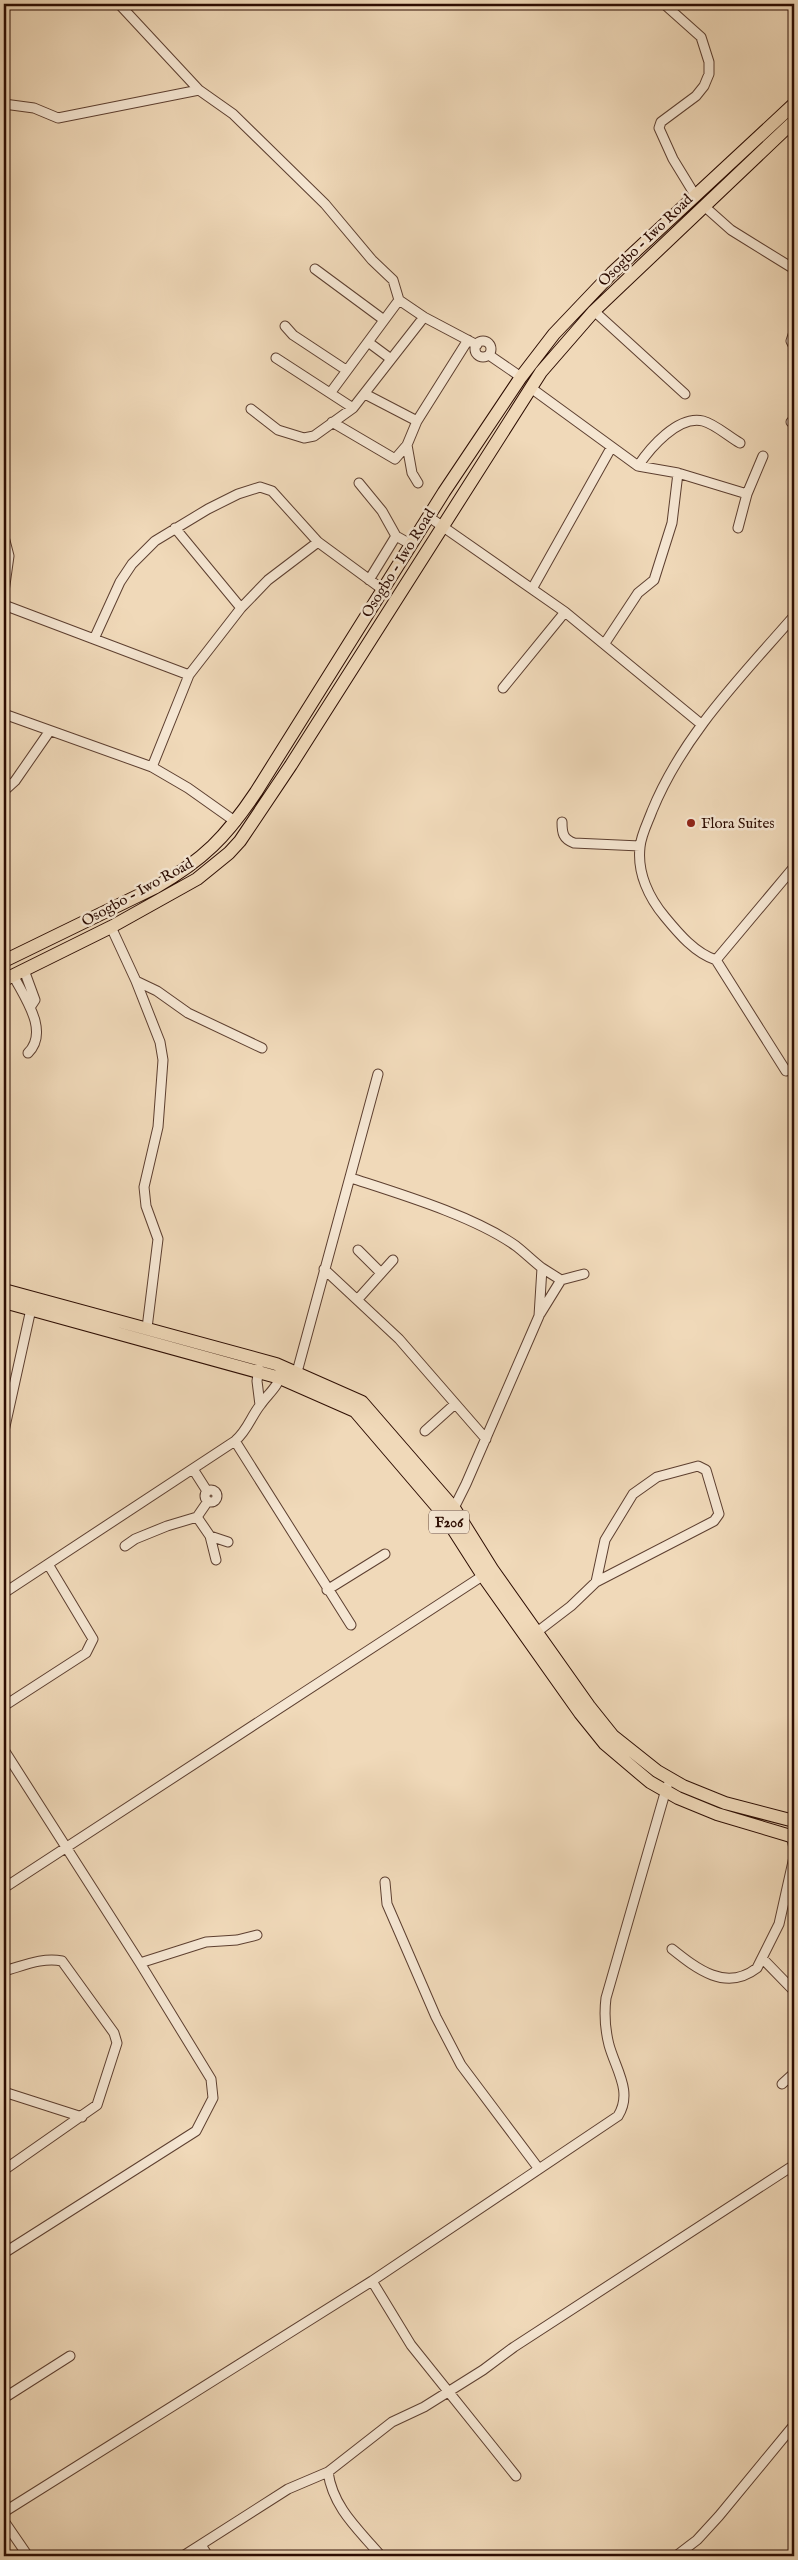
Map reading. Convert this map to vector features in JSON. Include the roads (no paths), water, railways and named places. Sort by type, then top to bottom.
[{"type":"main road","name":"Osogbo - Iwo Road","points":[[4,961],[178,874],[214,847],[236,822],[382,589],[521,378],[554,334],[662,226],[794,104]]},
{"type":"main road","name":"Osogbo - Iwo Road","points":[[13,975],[111,927],[197,879],[240,841],[442,524],[531,388],[565,343],[594,311],[794,121]]},
{"type":"main road","points":[[662,226],[672,236]]},
{"type":"main road","name":"F206","points":[[4,1290],[147,1328],[260,1366]]},
{"type":"main road","name":"F206","points":[[4,1302],[281,1372],[355,1411],[444,1515],[536,1632],[612,1736],[657,1771],[670,1778],[724,1803],[794,1821]]},
{"type":"main road","name":"F206","points":[[281,1372],[298,1372],[362,1402],[454,1508],[488,1572],[580,1713],[605,1744],[650,1782],[665,1791],[717,1814],[793,1840]]},
{"type":"street","points":[[119,4],[199,90],[233,114],[325,204],[372,260],[393,280],[399,300],[424,317],[477,345],[483,341],[488,343],[491,350],[489,355],[521,378]]},
{"type":"street","points":[[664,4],[701,37],[708,62],[709,74],[704,86],[696,96],[659,125],[662,137],[673,159],[695,195]]},
{"type":"street","points":[[4,104],[34,108],[58,118],[199,90]]},
{"type":"street","points":[[704,206],[731,230],[794,269]]},
{"type":"street","points":[[315,269],[384,320]]},
{"type":"street","points":[[331,392],[399,300]]},
{"type":"street","points":[[594,311],[685,394]]},
{"type":"street","points":[[251,409],[278,430],[304,438],[314,436],[353,408],[424,317]]},
{"type":"street","points":[[285,326],[293,335],[346,370]]},
{"type":"street","points":[[794,332],[790,341],[794,347]]},
{"type":"street","points":[[332,422],[395,458],[407,445],[417,421],[468,340]]},
{"type":"street","points":[[368,342],[391,359]]},
{"type":"street","points":[[276,358],[353,408]]},
{"type":"street","points":[[531,388],[638,466],[678,472],[747,494]]},
{"type":"street","points":[[364,394],[417,421]]},
{"type":"street","points":[[638,466],[648,450],[674,430],[693,420],[704,422],[740,443]]},
{"type":"street","points":[[407,445],[412,473],[418,483]]},
{"type":"street","points":[[532,589],[611,448]]},
{"type":"street","points":[[738,528],[747,494],[763,456]]},
{"type":"street","points":[[605,643],[638,593],[654,580],[672,523],[678,472]]},
{"type":"street","points":[[359,483],[382,511],[396,536],[412,544]]},
{"type":"street","points":[[94,639],[120,582],[132,564],[155,541],[238,494],[260,487],[266,487],[272,491],[318,542],[382,589]]},
{"type":"street","points":[[429,517],[442,524],[605,643],[702,724]]},
{"type":"street","points":[[175,528],[242,608]]},
{"type":"street","points":[[369,580],[396,536]]},
{"type":"street","points":[[4,538],[9,556],[4,592]]},
{"type":"street","points":[[152,767],[189,675],[242,608],[268,580],[318,542]]},
{"type":"street","points":[[4,606],[189,675]]},
{"type":"street","points":[[503,688],[564,612]]},
{"type":"street","points":[[786,1072],[716,960],[707,957],[692,945],[662,913],[643,878],[640,846],[660,792],[679,756],[702,724],[794,616]]},
{"type":"street","points":[[4,714],[49,732],[152,767],[188,788],[236,822]]},
{"type":"street","points":[[4,791],[15,781],[49,732]]},
{"type":"street","points":[[562,822],[562,834],[574,844],[640,846]]},
{"type":"street","points":[[716,960],[794,866]]},
{"type":"street","points":[[787,875],[794,883]]},
{"type":"street","points":[[111,927],[136,981],[160,1042],[163,1060],[158,1128],[144,1187],[146,1206],[158,1239],[147,1328]]},
{"type":"street","points":[[13,975],[31,1006],[36,1034],[32,1049],[28,1053]]},
{"type":"street","points":[[136,981],[157,991],[188,1013],[262,1048]]},
{"type":"street","points":[[298,1372],[324,1269],[351,1178],[378,1074]]},
{"type":"street","points":[[351,1178],[419,1201],[483,1228],[515,1246],[542,1268],[561,1280]]},
{"type":"street","points":[[358,1250],[380,1272]]},
{"type":"street","points":[[358,1299],[380,1272],[393,1260]]},
{"type":"street","points":[[540,1316],[542,1268]]},
{"type":"street","points":[[324,1269],[399,1339],[486,1439]]},
{"type":"street","points":[[454,1508],[540,1316],[561,1280],[584,1274]]},
{"type":"street","points":[[4,1431],[31,1309]]},
{"type":"street","points":[[260,1366],[257,1381],[260,1405]]},
{"type":"street","points":[[4,1593],[235,1440],[247,1429],[281,1372]]},
{"type":"street","points":[[424,1431],[455,1404]]},
{"type":"street","points":[[235,1440],[327,1590],[351,1625]]},
{"type":"street","points":[[536,1632],[571,1606],[596,1582],[717,1518],[719,1514],[706,1470],[698,1466],[657,1477],[633,1494],[605,1540],[596,1582]]},
{"type":"street","points":[[125,1546],[135,1539],[167,1526],[197,1517],[208,1501],[204,1495],[207,1491],[193,1469]]},
{"type":"street","points":[[197,1517],[210,1536],[216,1560]]},
{"type":"street","points":[[210,1536],[228,1542]]},
{"type":"street","points":[[327,1590],[385,1554]]},
{"type":"street","points":[[4,1706],[86,1653],[92,1644],[93,1639],[48,1564]]},
{"type":"street","points":[[4,1888],[488,1572]]},
{"type":"street","points":[[4,1750],[140,1963],[211,2079],[213,2098],[206,2116],[196,2131],[184,2140],[4,2254]]},
{"type":"street","points":[[4,2512],[372,2281],[611,2123],[623,2109],[625,2090],[609,2045],[604,2018],[606,1998],[670,1778]]},
{"type":"street","points":[[672,1949],[694,1967],[713,1977],[731,1979],[758,1968],[780,1924],[794,1857]]},
{"type":"street","points":[[384,1882],[388,1904],[397,1927],[436,2017],[461,2065],[539,2169]]},
{"type":"street","points":[[140,1963],[206,1942],[237,1940],[257,1935]]},
{"type":"street","points":[[762,1958],[794,1992]]},
{"type":"street","points":[[4,1972],[36,1961],[52,1959],[62,1961],[114,2033],[118,2043],[97,2105],[4,2170]]},
{"type":"street","points":[[782,2084],[794,2073]]},
{"type":"street","points":[[4,2092],[82,2117]]},
{"type":"street","points":[[183,2556],[288,2489],[328,2472],[392,2422],[424,2407],[794,2165]]},
{"type":"street","points":[[372,2281],[411,2345],[516,2476]]},
{"type":"street","points":[[4,2398],[70,2356]]},
{"type":"street","points":[[676,2556],[697,2540],[719,2516],[794,2425]]},
{"type":"street","points":[[328,2472],[330,2486],[336,2502],[381,2556]]},
{"type":"street","points":[[4,2521],[28,2556]]},
{"type":"street","points":[[201,2545],[208,2556]]},
{"type":"place","name":"Flora Suites","points":[[691,823]]}]
